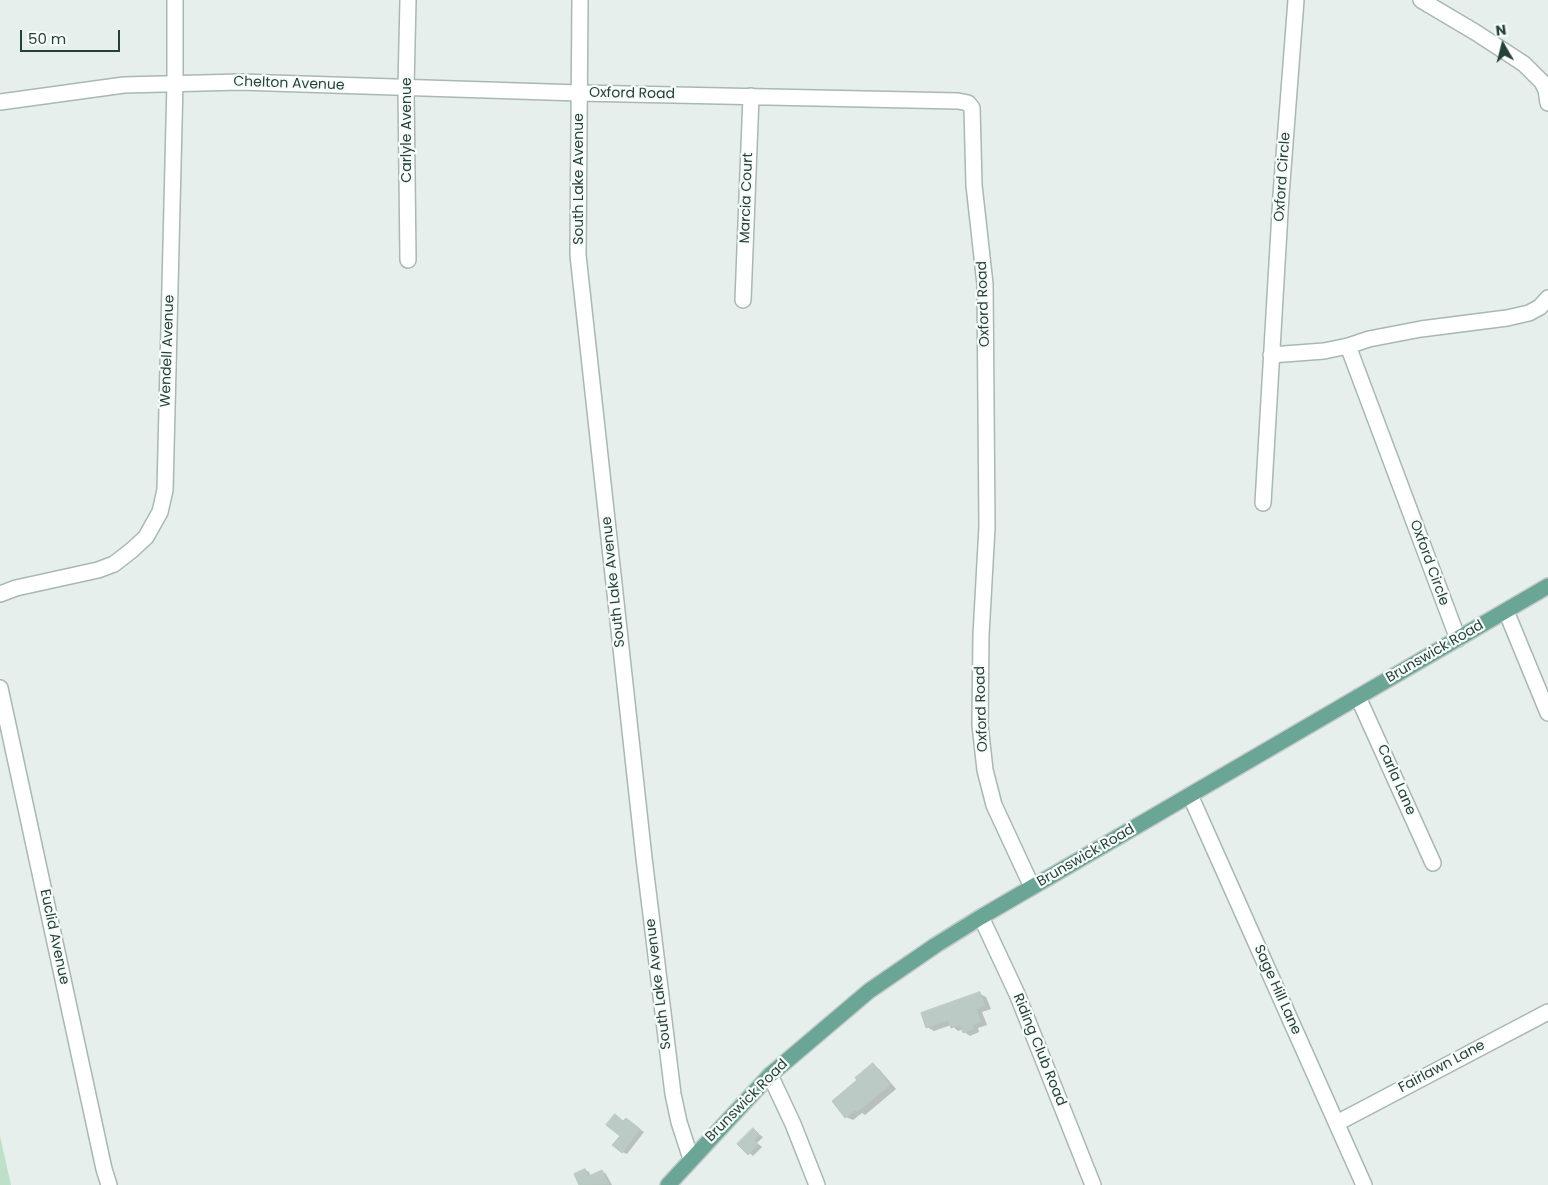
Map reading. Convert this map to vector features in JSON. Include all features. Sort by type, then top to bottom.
[{"type":"main road","name":"Brunswick Road","points":[[668,1185],[770,1075],[869,991],[936,945],[1548,586]]},
{"type":"street","name":"Wendell Avenue","points":[[0,594],[16,588],[98,570],[114,564],[146,537],[160,512],[165,490],[175,83],[175,0]]},
{"type":"street","name":"Carlyle Avenue","points":[[408,0],[406,87],[408,260]]},
{"type":"street","name":"South Lake Avenue","points":[[580,0],[578,255],[644,858],[672,1094],[691,1159]]},
{"type":"street","name":"Oxford Circle","points":[[1263,502],[1271,355],[1296,0]]},
{"type":"street","points":[[1421,0],[1524,64],[1542,82],[1546,90],[1548,103]]},
{"type":"street","name":"Chelton Avenue","points":[[0,102],[124,85],[175,83],[240,82],[579,93]]},
{"type":"street","name":"Oxford Road","points":[[579,93],[958,101],[968,103],[972,108],[974,185],[985,284],[987,527],[981,635],[980,725],[985,770],[994,806],[1032,887]]},
{"type":"street","name":"Marcia Court","points":[[743,300],[751,96]]},
{"type":"street","points":[[1271,355],[1324,351],[1369,339],[1421,329],[1507,318],[1529,313],[1540,307],[1548,298]]},
{"type":"street","name":"Oxford Circle","points":[[1348,346],[1458,639]]},
{"type":"street","points":[[1506,611],[1548,713]]},
{"type":"street","name":"Euclid Avenue","points":[[0,688],[109,1185]]},
{"type":"street","name":"Carla Lane","points":[[1358,696],[1433,863]]},
{"type":"street","name":"Sage Hill Lane","points":[[1190,795],[1364,1185]]},
{"type":"street","name":"Riding Club Road","points":[[981,917],[1017,994],[1093,1185]]},
{"type":"street","name":"Fairlawn Lane","points":[[1336,1123],[1548,1012]]},
{"type":"street","points":[[770,1075],[818,1185]]},
{"type":"green space","points":[[0,1136],[11,1185],[0,1185]]},
{"type":"building","points":[[980,992],[985,1006],[976,1009],[981,1022],[972,1025],[974,1029],[963,1033],[960,1025],[951,1028],[948,1020],[926,1028],[921,1013]]},
{"type":"building","points":[[873,1063],[890,1085],[857,1112],[855,1110],[845,1118],[832,1101],[857,1080],[855,1078]]},
{"type":"building","points":[[615,1114],[623,1121],[626,1118],[640,1129],[622,1153],[612,1145],[620,1136],[606,1125]]},
{"type":"building","points":[[753,1128],[759,1134],[754,1140],[758,1144],[748,1155],[737,1144]]},
{"type":"building","points":[[585,1169],[589,1176],[602,1170],[609,1184],[579,1185],[574,1174]]}]
